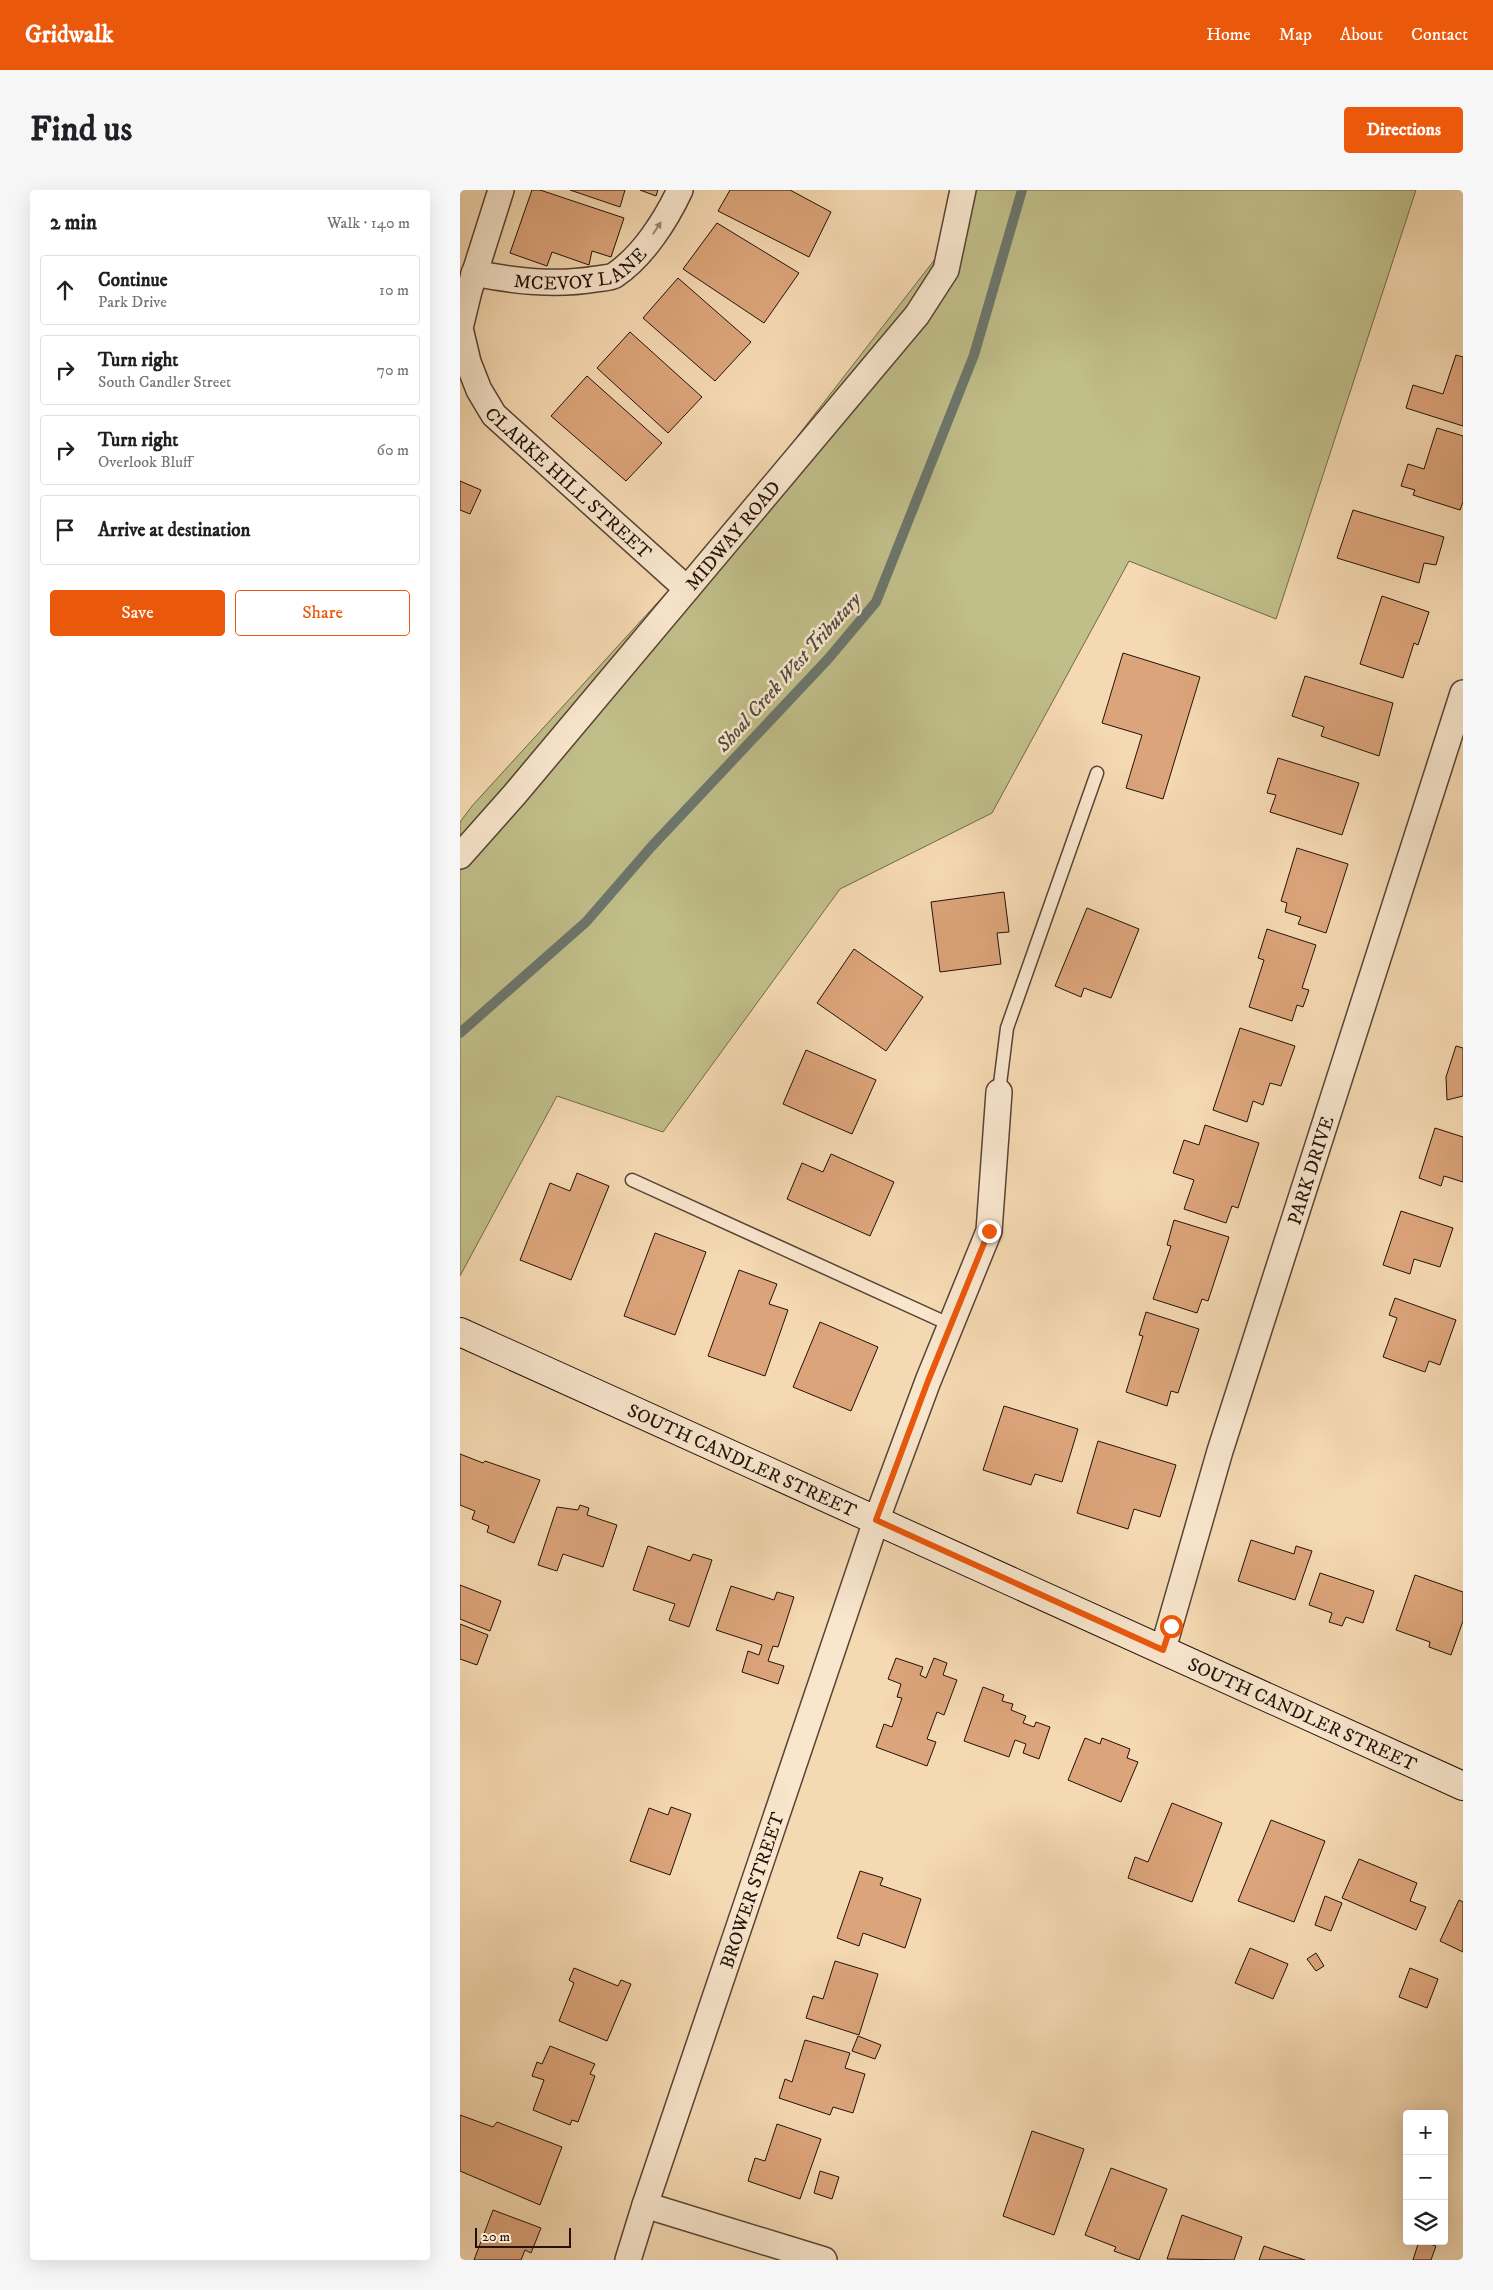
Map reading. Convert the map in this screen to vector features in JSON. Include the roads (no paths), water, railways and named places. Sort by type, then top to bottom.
[{"type":"main road","name":"SOUTH CANDLER STREET","points":[[460,1332],[1463,1786]]},
{"type":"street","name":"CLARKE HILL STREET","points":[[501,190],[474,273],[460,328],[468,362],[479,390],[494,415],[688,589]]},
{"type":"street","name":"MCEVOY LANE","points":[[474,273],[510,280],[551,284],[614,276],[638,254],[658,229],[680,190]]},
{"type":"street","name":"MIDWAY ROAD","points":[[460,856],[515,794],[688,589],[917,314],[946,270],[963,190]]},
{"type":"street","name":"PARK DRIVE","points":[[1163,1650],[1220,1451],[1463,693]]},
{"type":"street","name":"BROWER STREET","points":[[628,2260],[644,2205],[876,1520],[989,1231],[999,1092]]},
{"type":"street","points":[[644,2205],[824,2260]]},
{"type":"lane","points":[[999,1092],[1007,1028],[1097,773]]},
{"type":"lane","points":[[632,1180],[951,1325]]},
{"type":"waterway","name":"Shoal Creek West Tributary","points":[[460,1033],[586,922],[652,846],[828,659],[876,602],[974,355],[1022,190]]}]
